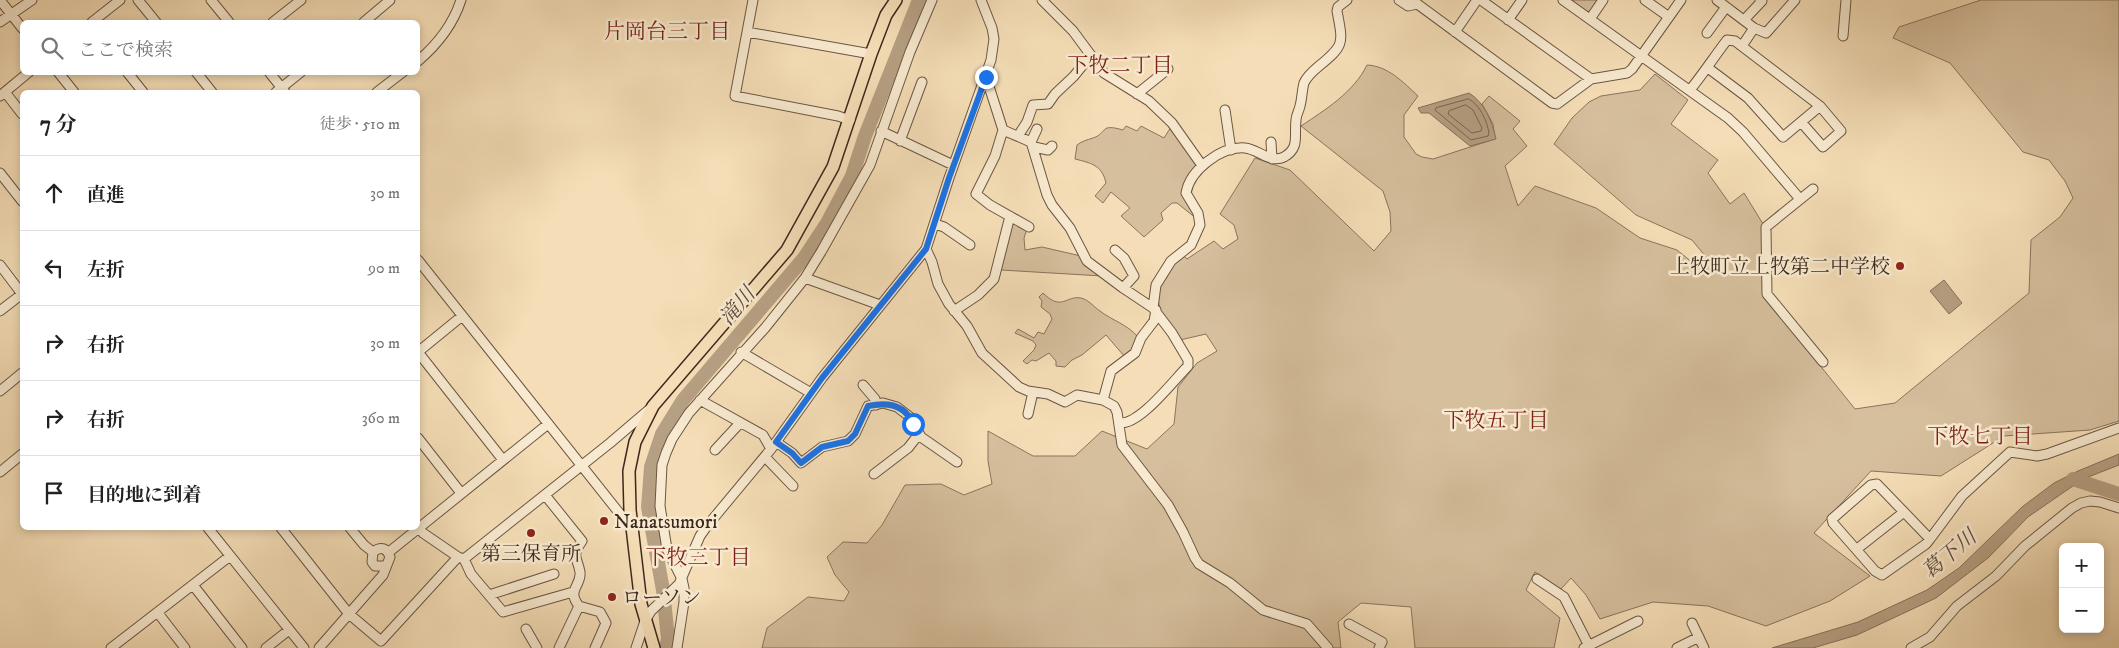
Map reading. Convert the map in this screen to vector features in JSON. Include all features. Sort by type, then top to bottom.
[{"type":"main road","points":[[653,645],[645,621],[638,582],[628,488],[630,458],[634,442],[653,406],[787,250],[833,167],[871,54],[886,15],[896,0]]},
{"type":"street","points":[[0,0],[20,25]]},
{"type":"street","points":[[0,22],[32,0]]},
{"type":"street","points":[[95,20],[120,0]]},
{"type":"street","points":[[138,0],[154,20]]},
{"type":"street","points":[[211,0],[227,20]]},
{"type":"street","points":[[275,20],[291,4],[301,0]]},
{"type":"street","points":[[366,20],[390,0]]},
{"type":"street","points":[[420,59],[442,38],[454,18],[461,0]]},
{"type":"street","points":[[753,0],[734,96],[850,120]]},
{"type":"street","points":[[677,648],[684,602],[682,579],[667,549],[660,506],[662,465],[672,439],[700,400],[757,337],[805,278],[865,176],[932,0]]},
{"type":"street","points":[[636,648],[645,621],[682,579],[700,536],[926,249],[953,165],[986,77],[994,39],[992,28],[981,0]]},
{"type":"street","points":[[1042,0],[1073,31],[1104,73],[1149,101],[1172,123],[1202,164]]},
{"type":"street","points":[[1103,400],[1111,371],[1135,353],[1141,338],[1154,321],[1156,284],[1171,262],[1191,245],[1200,225],[1198,213],[1186,193],[1187,187],[1202,164],[1231,150],[1244,148],[1272,159],[1282,158],[1296,145],[1296,119],[1304,85],[1314,71],[1340,48],[1342,40],[1338,7],[1347,0]]},
{"type":"street","points":[[1399,0],[1408,6],[1414,2],[1552,103],[1557,104],[1591,79],[1627,73],[1642,56],[1681,0]]},
{"type":"street","points":[[1455,32],[1477,0]]},
{"type":"street","points":[[1481,0],[1591,79]]},
{"type":"street","points":[[1508,20],[1522,0]]},
{"type":"street","points":[[1563,0],[1690,90],[1738,127],[1800,199]]},
{"type":"street","points":[[1590,19],[1603,0]]},
{"type":"street","points":[[1645,0],[1669,17]]},
{"type":"street","points":[[1717,0],[1754,28],[1768,32],[1795,0]]},
{"type":"street","points":[[1744,20],[1762,1],[1760,0]]},
{"type":"street","points":[[1843,36],[1846,0]]},
{"type":"street","points":[[1707,33],[1726,7]]},
{"type":"street","points":[[1742,46],[1754,28]]},
{"type":"street","points":[[748,32],[817,46],[871,54]]},
{"type":"street","points":[[1690,90],[1727,40],[1735,41],[1820,106],[1841,131],[1823,147],[1801,122]]},
{"type":"street","points":[[1018,136],[1027,122],[1034,105],[1044,106],[1051,102],[1055,94],[1074,76],[1091,55]]},
{"type":"street","points":[[1708,68],[1748,98],[1782,137],[1820,106]]},
{"type":"street","points":[[1137,94],[1168,69]]},
{"type":"street","points":[[20,112],[2,94],[25,75]]},
{"type":"street","points":[[60,75],[72,90]]},
{"type":"street","points":[[129,75],[141,90]]},
{"type":"street","points":[[198,75],[210,90]]},
{"type":"street","points":[[271,75],[280,90]]},
{"type":"street","points":[[282,90],[298,75]]},
{"type":"street","points":[[380,90],[399,75]]},
{"type":"street","points":[[986,77],[1002,130],[995,156],[976,194],[990,205],[1029,227]]},
{"type":"street","points":[[900,141],[922,82]]},
{"type":"street","points":[[1226,110],[1231,150]]},
{"type":"street","points":[[1036,129],[1033,145],[1047,195],[1052,206],[1070,228],[1083,256],[1093,266],[1154,309],[1172,333],[1189,364],[1149,407],[1130,423],[1119,423]]},
{"type":"street","points":[[1002,130],[1048,150],[1052,146]]},
{"type":"street","points":[[881,131],[953,165]]},
{"type":"street","points":[[1271,142],[1272,159]]},
{"type":"street","points":[[0,173],[20,198]]},
{"type":"street","points":[[1813,189],[1766,227],[1767,294],[1823,362]]},
{"type":"street","points":[[954,311],[978,295],[994,279],[1010,216]]},
{"type":"street","points":[[935,224],[944,227],[970,245]]},
{"type":"street","points":[[926,249],[932,262],[936,281],[954,311],[967,326],[982,354],[1019,387],[1033,392],[1048,394],[1065,402],[1077,395],[1103,400],[1114,406],[1122,445],[1168,505],[1195,558],[1200,564],[1230,583],[1262,610],[1307,624],[1328,648]]},
{"type":"street","points":[[1116,250],[1124,258],[1134,276],[1123,288]]},
{"type":"street","points":[[420,263],[632,529]]},
{"type":"street","points":[[0,265],[20,291]]},
{"type":"street","points":[[805,278],[880,305]]},
{"type":"street","points":[[0,311],[20,296]]},
{"type":"street","points":[[420,350],[462,316]]},
{"type":"street","points":[[742,352],[811,393]]},
{"type":"street","points":[[420,355],[503,460]]},
{"type":"street","points":[[0,391],[20,375]]},
{"type":"street","points":[[863,385],[875,399],[876,404]]},
{"type":"street","points":[[1028,414],[1033,392]]},
{"type":"street","points":[[700,400],[763,435],[793,486]]},
{"type":"street","points":[[770,449],[792,453],[801,463],[822,447],[848,441],[855,434],[868,406],[890,404],[907,413],[919,434],[957,462]]},
{"type":"street","points":[[283,530],[349,614],[383,645],[461,558],[545,495],[653,406]]},
{"type":"street","points":[[715,450],[740,423]]},
{"type":"street","points":[[420,525],[548,424]]},
{"type":"street","points":[[1930,539],[1877,484],[1871,484],[1832,519],[1833,523],[1856,549],[1882,575],[1926,544],[1930,539],[1962,496],[2010,452],[2037,456],[2047,454],[2119,428]]},
{"type":"street","points":[[874,474],[908,448],[919,434]]},
{"type":"street","points":[[420,440],[462,493]]},
{"type":"street","points":[[0,472],[20,456]]},
{"type":"street","points":[[545,495],[582,541],[575,550],[580,573],[573,592],[574,600],[579,606],[600,612],[606,623],[595,648]]},
{"type":"street","points":[[1911,648],[1930,637],[1957,606],[1989,582],[2025,546],[2072,508],[2090,501],[2119,508]]},
{"type":"street","points":[[1856,549],[1904,512]]},
{"type":"street","points":[[420,529],[461,558],[471,574],[504,612],[573,592]]},
{"type":"street","points":[[210,530],[304,648]]},
{"type":"street","points":[[352,530],[364,545],[373,552]]},
{"type":"street","points":[[319,648],[383,575],[389,562],[389,552],[415,530]]},
{"type":"street","points":[[386,566],[376,566],[372,562],[373,552],[378,548],[384,548],[389,552]]},
{"type":"street","points":[[112,648],[230,556]]},
{"type":"street","points":[[489,595],[554,574]]},
{"type":"street","points":[[1537,579],[1564,597],[1588,647],[1638,621]]},
{"type":"street","points":[[193,585],[242,648]]},
{"type":"street","points":[[559,648],[579,606]]},
{"type":"street","points":[[158,614],[185,648]]},
{"type":"street","points":[[1692,623],[1704,648]]},
{"type":"street","points":[[1349,624],[1382,642],[1379,648]]},
{"type":"street","points":[[526,629],[537,648]]},
{"type":"street","points":[[266,648],[289,630]]},
{"type":"street","points":[[1678,648],[1699,637]]},
{"type":"street","points":[[123,640],[129,648]]},
{"type":"shaded area","points":[[1567,0],[1600,0],[1589,15]]},
{"type":"shaded area","points":[[1981,0],[2119,0],[2119,421],[2090,430],[2004,436],[1941,476],[1871,471],[1814,533],[1870,576],[1830,601],[1766,626],[1708,606],[1653,602],[1600,619],[1586,595],[1571,578],[1561,589],[1535,572],[1526,590],[1560,618],[1554,648],[1415,648],[1411,607],[1361,603],[1338,622],[1341,648],[762,648],[767,628],[808,597],[844,601],[849,592],[835,575],[827,557],[843,542],[867,543],[882,525],[905,485],[941,484],[964,495],[992,484],[988,461],[988,431],[1033,456],[1075,456],[1102,431],[1147,449],[1174,424],[1178,387],[1197,363],[1217,351],[1206,334],[1180,340],[1161,313],[1158,300],[1159,287],[1167,277],[1171,266],[1183,255],[1187,259],[1214,241],[1223,249],[1238,239],[1234,225],[1220,214],[1255,158],[1290,170],[1374,251],[1391,231],[1390,212],[1383,191],[1301,126],[1347,92],[1355,84],[1367,65],[1382,68],[1401,80],[1418,96],[1404,115],[1404,137],[1416,154],[1433,159],[1495,139],[1493,124],[1482,104],[1489,96],[1520,121],[1513,129],[1527,146],[1505,166],[1518,206],[1535,186],[1596,208],[1640,238],[1677,250],[1698,267],[1706,257],[1692,240],[1636,215],[1554,144],[1572,118],[1589,102],[1601,96],[1640,90],[1655,74],[1688,100],[1671,124],[1718,160],[1708,173],[1730,204],[1744,193],[1763,224],[1765,297],[1855,409],[1895,403],[2029,293],[2031,240],[2060,217],[2073,198],[2065,181],[2049,160],[2023,152],[1950,63],[1893,38],[1899,27]]},
{"type":"shaded area","points":[[1126,126],[1137,131],[1141,126],[1164,138],[1171,127],[1199,164],[1183,191],[1197,219],[1177,203],[1172,203],[1161,213],[1163,220],[1144,237],[1121,216],[1130,208],[1111,192],[1103,203],[1095,196],[1106,183],[1104,177],[1102,172],[1095,166],[1075,159],[1077,145],[1098,136],[1107,128],[1123,130]]},
{"type":"shaded area","points":[[1011,219],[1027,229],[1024,238],[1025,250],[1042,247],[1081,256],[1102,276],[1001,270]]},
{"type":"shaded area","points":[[1043,293],[1049,299],[1059,302],[1076,298],[1086,300],[1138,337],[1135,349],[1125,357],[1106,335],[1065,367],[1056,366],[1056,361],[1049,353],[1027,364],[1023,361],[1034,350],[1036,345],[1033,341],[1015,333],[1018,329],[1034,338],[1038,332],[1044,334],[1052,319],[1050,314],[1041,307],[1042,301],[1039,297]]},
{"type":"water","points":[[1469,93],[1484,107],[1496,139],[1470,146],[1429,113],[1421,113],[1418,108]]},
{"type":"water","points":[[1944,280],[1962,303],[1949,314],[1930,291]]},
{"type":"water","points":[[2119,454],[2119,465],[2083,479],[2028,517],[1988,558],[1936,598],[1857,635],[1813,648],[1772,648],[1858,622],[1927,590],[1959,568],[2022,507],[2054,483]]},
{"type":"waterway","name":"滝川","points":[[666,648],[668,639],[663,590],[648,507],[651,467],[662,434],[683,400],[804,258],[827,223],[852,176],[865,136],[919,0]]},
{"type":"waterway","points":[[2073,479],[2119,494]]},
{"type":"place","name":"上牧町立上牧第二中学校","points":[[1900,266]]},
{"type":"place","name":"Nanatsumori","points":[[604,521]]},
{"type":"place","name":"第三保育所","points":[[531,533]]},
{"type":"place","name":"ローソン","points":[[612,597]]},
{"type":"district","name":"片岡台三丁目","points":[[667,31]]},
{"type":"district","name":"下牧二丁目","points":[[1120,65]]},
{"type":"district","name":"下牧五丁目","points":[[1496,420]]},
{"type":"district","name":"下牧七丁目","points":[[1980,436]]},
{"type":"district","name":"下牧三丁目","points":[[698,557]]},
{"type":"route","points":[[913,424],[907,413],[897,406],[883,403],[868,406],[855,434],[848,441],[822,447],[801,463],[792,453],[776,442],[822,378],[926,249],[976,100],[986,77]]},
{"type":"water label","name":"葛下川","points":[[1949,554]]}]
